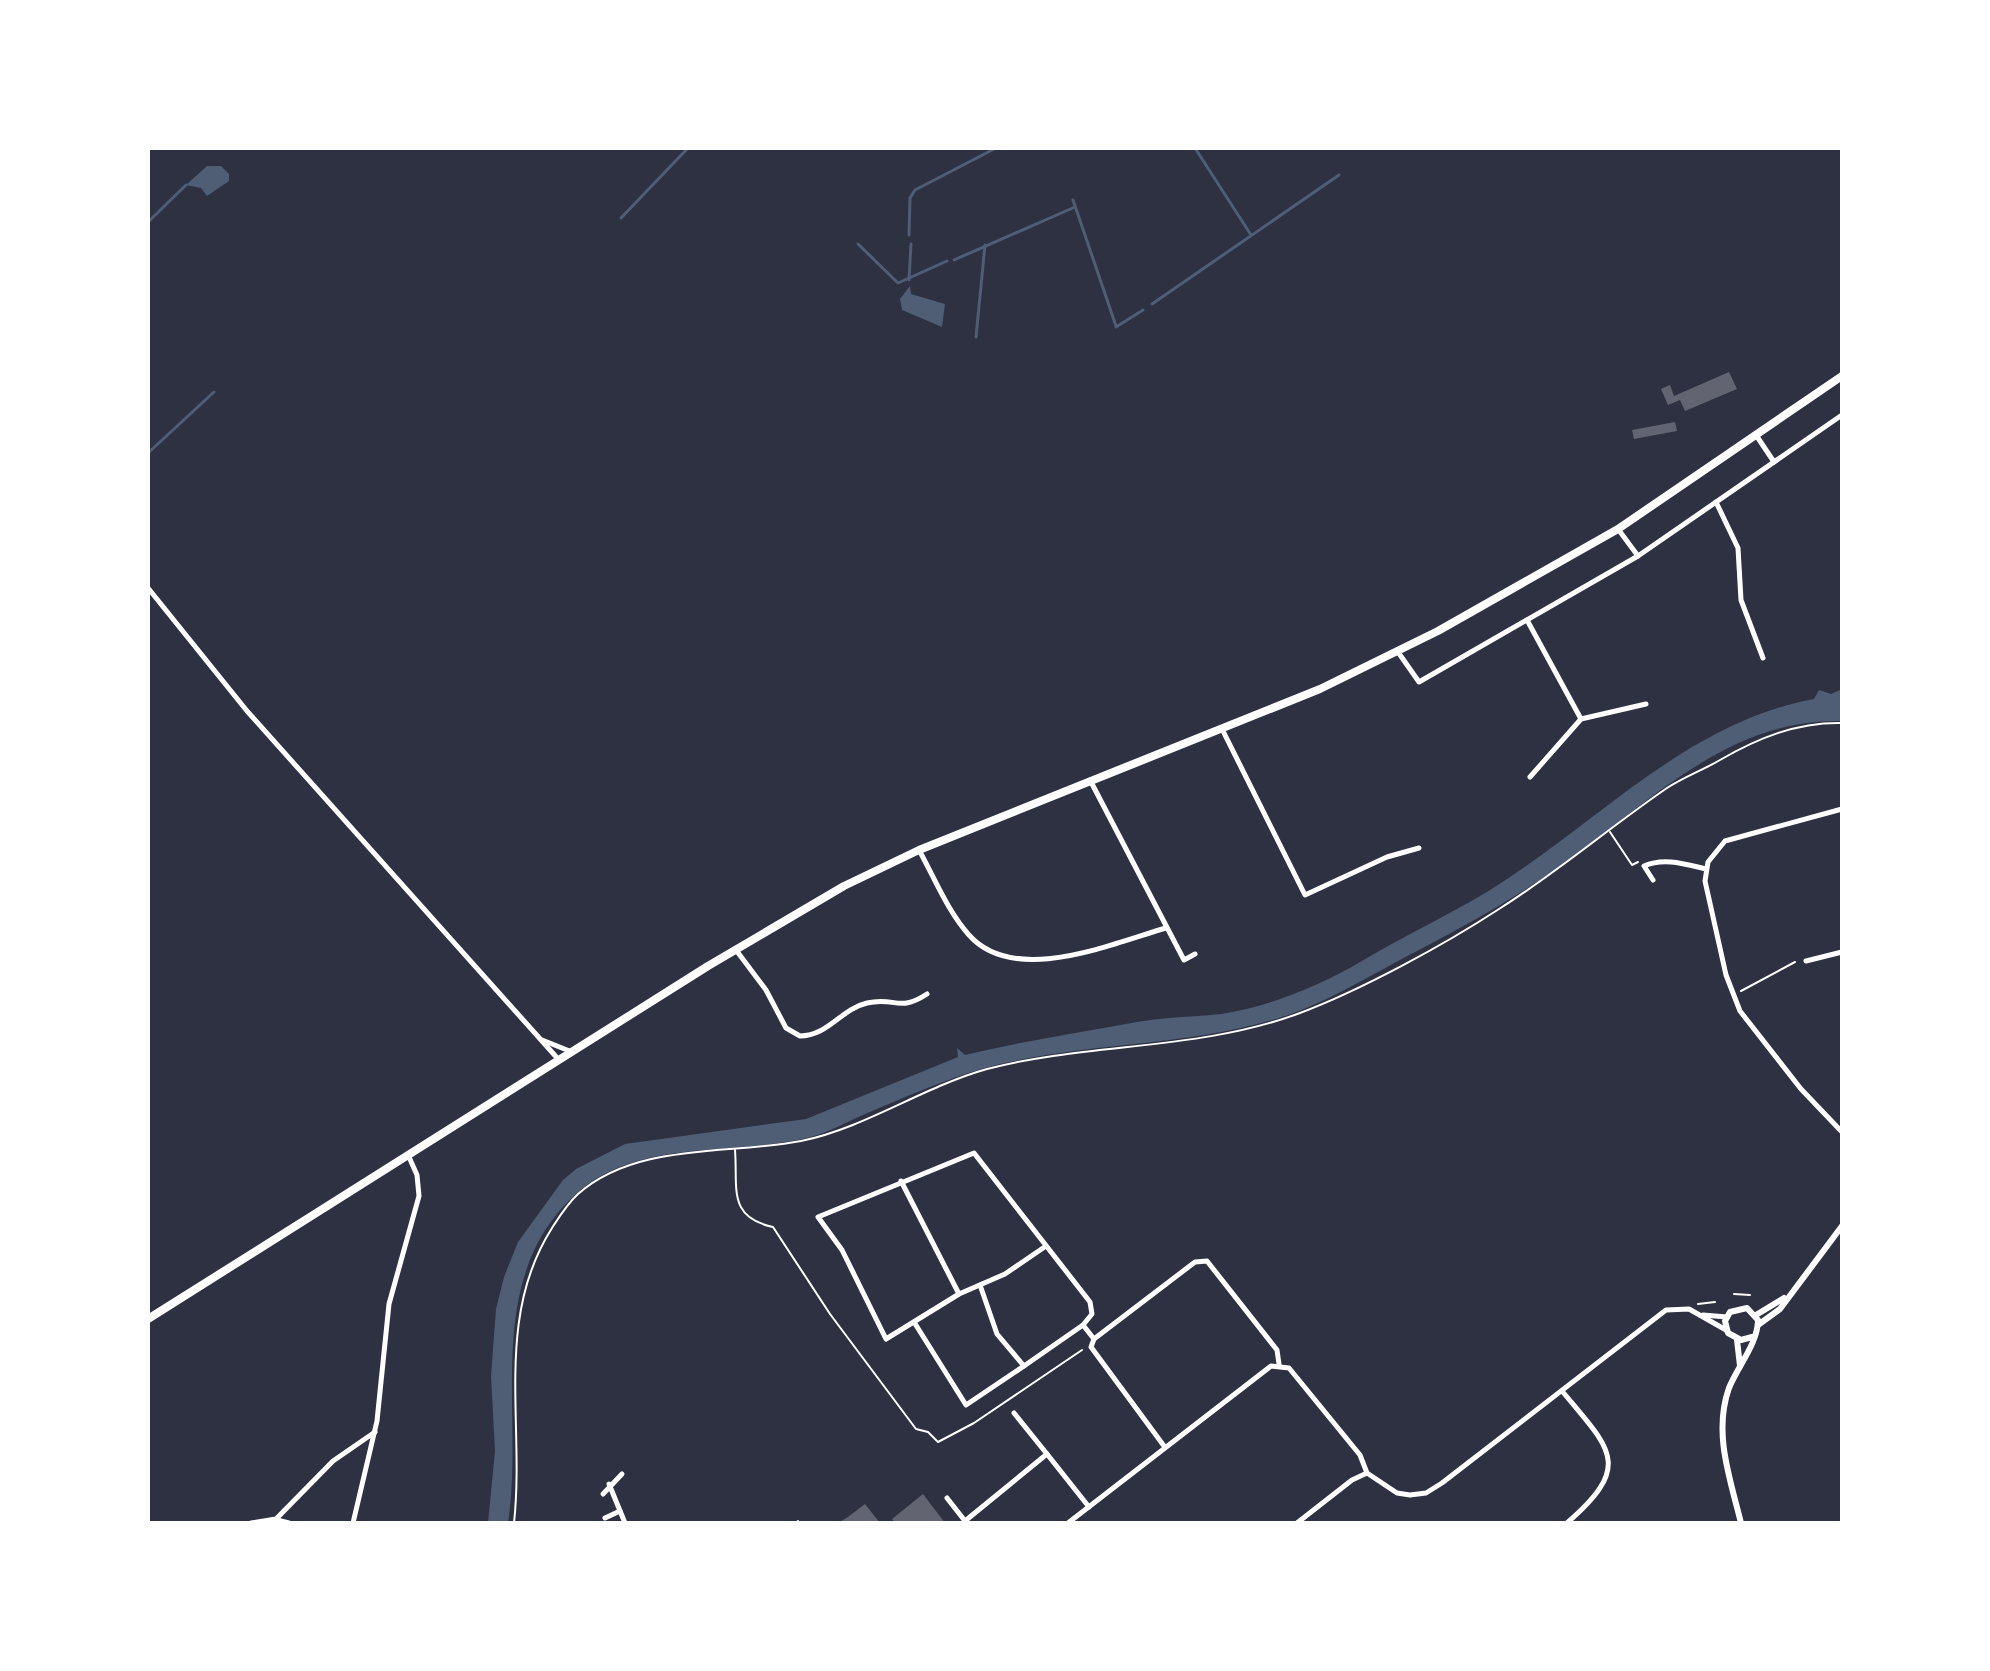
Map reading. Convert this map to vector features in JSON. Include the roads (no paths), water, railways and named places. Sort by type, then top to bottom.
[{"type":"main road","points":[[148,1319],[735,950],[844,886],[919,850],[1320,689],[1397,651],[1618,529],[1842,376]]},
{"type":"street","points":[[1397,651],[1419,682],[1638,556],[1842,415]]},
{"type":"street","points":[[1756,435],[1774,462]]},
{"type":"street","points":[[1716,502],[1738,548],[1741,600],[1763,658]]},
{"type":"street","points":[[1618,529],[1638,556]]},
{"type":"street","points":[[148,588],[247,711],[559,1060]]},
{"type":"street","points":[[1527,620],[1581,719]]},
{"type":"street","points":[[1530,777],[1581,719],[1646,704]]},
{"type":"street","points":[[1221,728],[1305,895],[1387,857],[1419,848]]},
{"type":"street","points":[[1090,780],[1184,960],[1195,954]]},
{"type":"street","points":[[1842,809],[1736,835],[1718,847],[1706,869],[1708,901],[1733,995],[1764,1045],[1842,1132]]},
{"type":"street","points":[[919,850],[961,926],[982,947],[1002,957],[1024,961],[1080,953],[1166,928]]},
{"type":"street","points":[[1653,880],[1644,866],[1649,863],[1665,861],[1706,869]]},
{"type":"street","points":[[735,950],[766,990],[786,1028],[800,1036],[819,1033],[853,1008],[867,1003],[912,1004],[927,994]]},
{"type":"street","points":[[1806,961],[1842,952]]},
{"type":"street","points":[[537,1038],[572,1052]]},
{"type":"street","points":[[914,1322],[966,1405],[1083,1325],[1093,1307],[1046,1246],[974,1153],[818,1217],[842,1250],[886,1339],[959,1294],[1005,1274],[1046,1246]]},
{"type":"street","points":[[353,1523],[375,1432],[389,1304],[419,1196],[417,1175],[409,1157]]},
{"type":"street","points":[[901,1181],[959,1294]]},
{"type":"street","points":[[1741,1523],[1721,1431],[1724,1405],[1740,1366],[1747,1358],[1758,1325],[1780,1309],[1842,1226]]},
{"type":"street","points":[[1164,1446],[1115,1384],[1091,1347],[1094,1339],[1195,1262],[1207,1261],[1277,1350],[1279,1364]]},
{"type":"street","points":[[980,1285],[997,1334],[1024,1366]]},
{"type":"street","points":[[1756,1315],[1787,1296]]},
{"type":"street","points":[[1702,1315],[1727,1317],[1742,1307],[1756,1315],[1758,1325]]},
{"type":"street","points":[[1068,1523],[1164,1446],[1271,1366],[1279,1364],[1289,1368],[1360,1455],[1367,1473],[1397,1493],[1426,1493],[1666,1310],[1691,1310],[1726,1330],[1737,1340],[1740,1366]]},
{"type":"street","points":[[1726,1330],[1727,1317]]},
{"type":"street","points":[[1083,1325],[1094,1339]]},
{"type":"street","points":[[1737,1340],[1752,1337]]},
{"type":"street","points":[[1562,1391],[1600,1439],[1609,1462],[1600,1492],[1567,1523]]},
{"type":"street","points":[[1014,1413],[1089,1507]]},
{"type":"street","points":[[276,1519],[333,1461],[375,1432]]},
{"type":"street","points":[[947,1498],[965,1521],[1047,1454]]},
{"type":"street","points":[[1297,1523],[1352,1480],[1367,1473]]},
{"type":"street","points":[[603,1494],[609,1484],[622,1474]]},
{"type":"street","points":[[609,1484],[625,1523]]},
{"type":"street","points":[[605,1518],[620,1511]]},
{"type":"street","points":[[251,1523],[276,1519],[289,1523]]},
{"type":"water","points":[[207,166],[221,166],[229,174],[229,181],[207,196],[201,188],[186,185]]},
{"type":"water","points":[[910,286],[911,294],[945,304],[942,327],[902,310],[900,299]]},
{"type":"water","points":[[1842,689],[1842,721],[1800,724],[1761,734],[1724,750],[1655,794],[1518,894],[1363,980],[1299,1011],[1222,1032],[1063,1053],[985,1068],[807,1138],[657,1156],[601,1176],[576,1194],[546,1228],[528,1266],[517,1307],[513,1350],[512,1481],[508,1523],[488,1523],[495,1451],[491,1376],[496,1309],[518,1242],[563,1180],[576,1169],[625,1144],[806,1119],[958,1057],[957,1048],[965,1055],[1147,1020],[1221,1014],[1294,994],[1346,970],[1487,892],[1688,749],[1770,711],[1814,699],[1819,690],[1831,694]]},
{"type":"waterway","points":[[621,218],[688,148]]},
{"type":"waterway","points":[[909,235],[910,198],[915,190],[996,148]]},
{"type":"waterway","points":[[1195,148],[1251,235]]},
{"type":"waterway","points":[[1152,304],[1339,175]]},
{"type":"waterway","points":[[148,222],[186,185]]},
{"type":"waterway","points":[[1073,200],[1116,326]]},
{"type":"waterway","points":[[954,260],[1075,207]]},
{"type":"waterway","points":[[858,244],[898,283],[947,261]]},
{"type":"waterway","points":[[909,280],[911,244]]},
{"type":"waterway","points":[[976,337],[985,245]]},
{"type":"waterway","points":[[1116,327],[1143,310]]},
{"type":"waterway","points":[[148,453],[214,392]]}]
